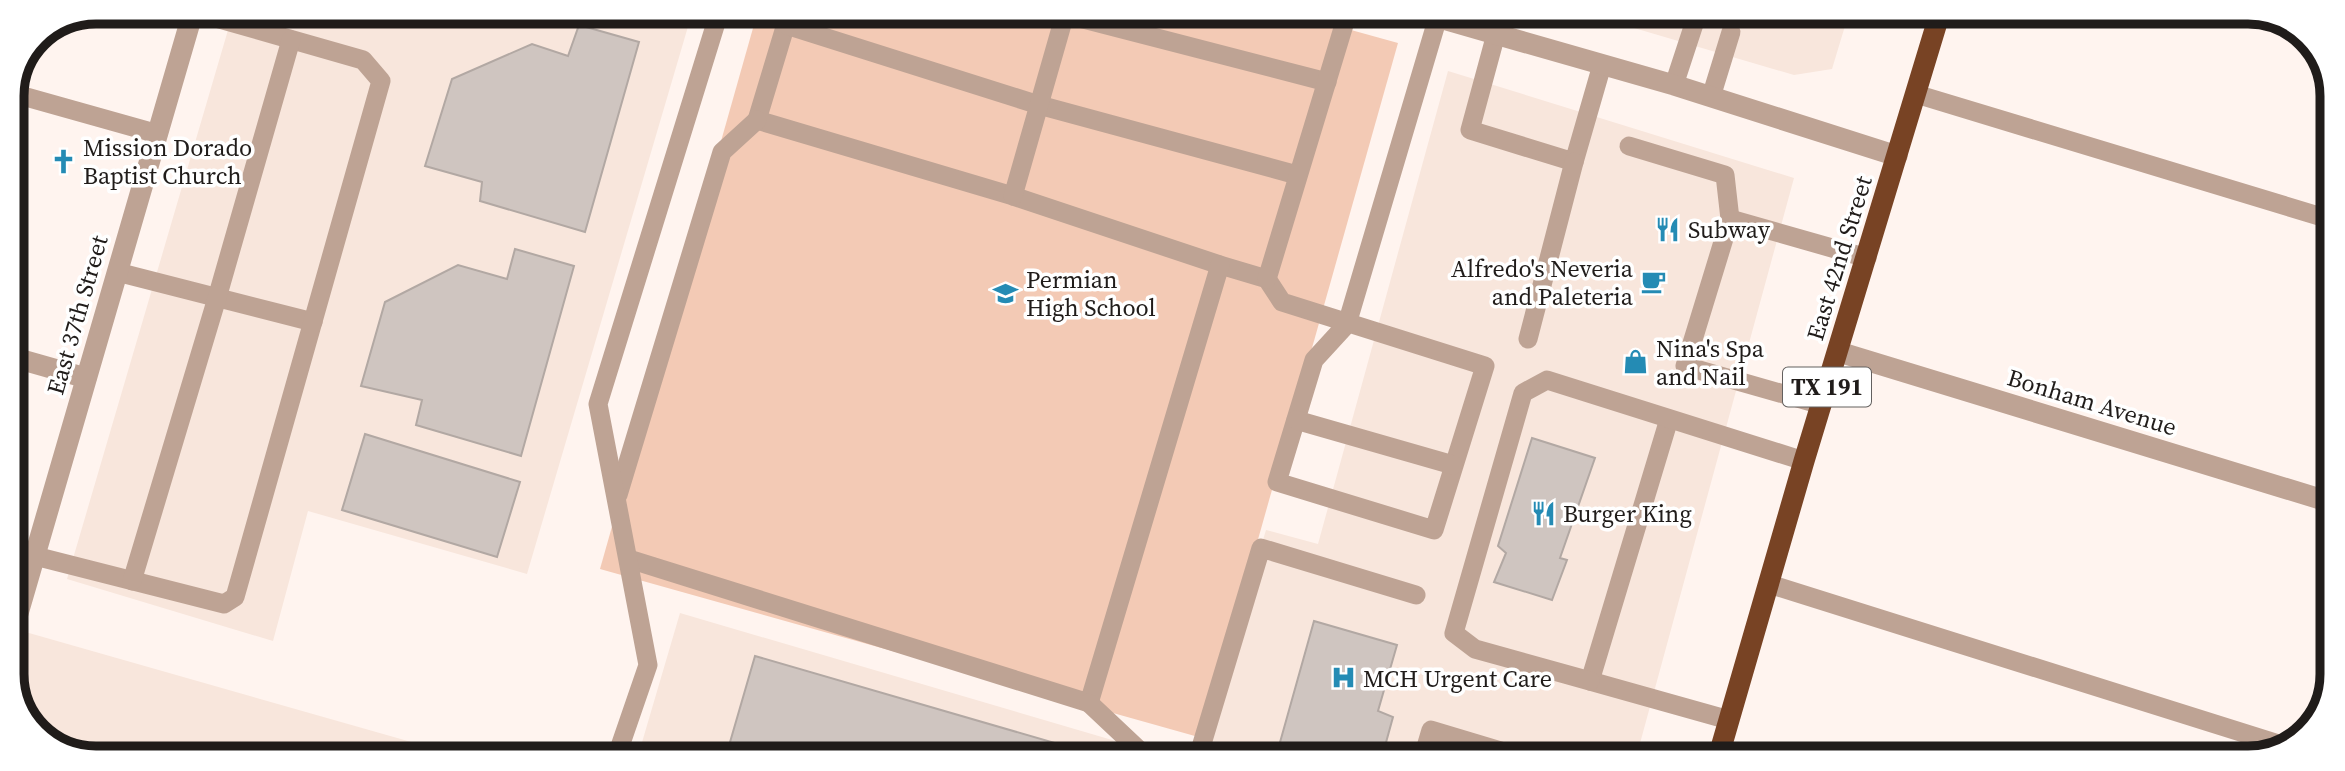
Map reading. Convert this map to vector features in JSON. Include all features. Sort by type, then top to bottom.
[{"type":"highway","name":"East 42nd Street","points":[[1721,746],[1804,461],[1937,24]]},
{"type":"street","name":"East 37th Street","points":[[25,587],[190,24]]},
{"type":"street","points":[[1462,24],[1674,85],[1897,156]]},
{"type":"street","name":"Bonham Avenue","points":[[1839,352],[2320,499]]},
{"type":"street","points":[[24,361],[86,378]]},
{"type":"lane","points":[[35,556],[224,604],[235,597],[381,81],[363,60],[236,24]]},
{"type":"lane","points":[[620,746],[648,665],[597,404],[716,24]]},
{"type":"lane","points":[[617,498],[722,152],[757,120],[786,24]]},
{"type":"lane","points":[[803,24],[1039,105],[1297,175]]},
{"type":"lane","points":[[1013,196],[1062,24]]},
{"type":"lane","points":[[1104,24],[1327,82]]},
{"type":"lane","points":[[1267,279],[1345,24]]},
{"type":"lane","points":[[757,120],[1013,196],[1267,279],[1282,302],[1348,324],[1485,366],[1434,530],[1277,482],[1314,359],[1348,324],[1432,24]]},
{"type":"lane","points":[[1674,85],[1694,24]]},
{"type":"lane","points":[[1711,97],[1731,32]]},
{"type":"lane","points":[[1496,34],[1470,130],[1574,162]]},
{"type":"lane","points":[[132,581],[291,40]]},
{"type":"lane","points":[[1528,338],[1602,65]]},
{"type":"lane","points":[[1916,94],[2320,216]]},
{"type":"lane","points":[[24,96],[158,134]]},
{"type":"lane","points":[[1629,146],[1725,175],[1730,219],[1685,366],[1822,405]]},
{"type":"lane","points":[[1730,219],[1867,258]]},
{"type":"lane","points":[[1089,703],[1220,265]]},
{"type":"lane","points":[[117,272],[313,322]]},
{"type":"lane","points":[[1729,720],[1475,649],[1454,633],[1523,393],[1546,380],[1804,461]]},
{"type":"lane","points":[[1590,681],[1669,419]]},
{"type":"lane","points":[[1296,420],[1453,465]]},
{"type":"lane","points":[[1201,746],[1261,548],[1416,595]]},
{"type":"lane","points":[[629,559],[1089,703],[1131,746]]},
{"type":"lane","points":[[1769,584],[2273,742]]},
{"type":"lane","points":[[1426,746],[1431,730],[1484,746]]},
{"type":"shaded area","points":[[230,24],[689,24],[527,574],[308,511],[273,641],[67,579]]},
{"type":"shaded area","name":"Permian High School","points":[[754,24],[1329,24],[1398,43],[1202,738],[600,569]]},
{"type":"shaded area","points":[[1621,24],[1846,24],[1832,69],[1794,75]]},
{"type":"shaded area","points":[[1448,71],[1794,178],[1639,746],[1200,746],[1266,530],[1318,544]]},
{"type":"shaded area","points":[[680,613],[1133,746],[641,746]]},
{"type":"shaded area","points":[[25,632],[425,746],[78,744],[49,729],[39,718],[28,698],[25,679]]},
{"type":"building","points":[[579,25],[639,42],[585,232],[480,201],[482,182],[425,166],[452,79],[532,44],[568,56]]},
{"type":"building","points":[[515,249],[574,266],[521,456],[416,425],[422,400],[361,386],[385,302],[458,265],[507,279]]},
{"type":"building","points":[[365,434],[520,482],[497,557],[342,510]]},
{"type":"building","points":[[1532,438],[1595,458],[1560,558],[1567,560],[1552,600],[1494,582],[1506,553],[1498,546]]},
{"type":"building","name":"MCH Urgent Care","points":[[1314,621],[1397,645],[1378,711],[1393,717],[1385,746],[1279,746]]},
{"type":"building","points":[[755,656],[1065,746],[729,746]]},
{"type":"place","name":"Mission Dorado Baptist Church","points":[[63,161]]},
{"type":"place","name":"Subway","points":[[1668,229]]},
{"type":"place","name":"Alfredo's Neveria and Paleteria","points":[[1653,282]]},
{"type":"place","name":"Permian High School","points":[[1006,293]]},
{"type":"place","name":"Nina's Spa and Nail","points":[[1636,362]]},
{"type":"place","name":"Burger King","points":[[1543,513]]},
{"type":"place","name":"MCH Urgent Care","points":[[1343,678]]}]
